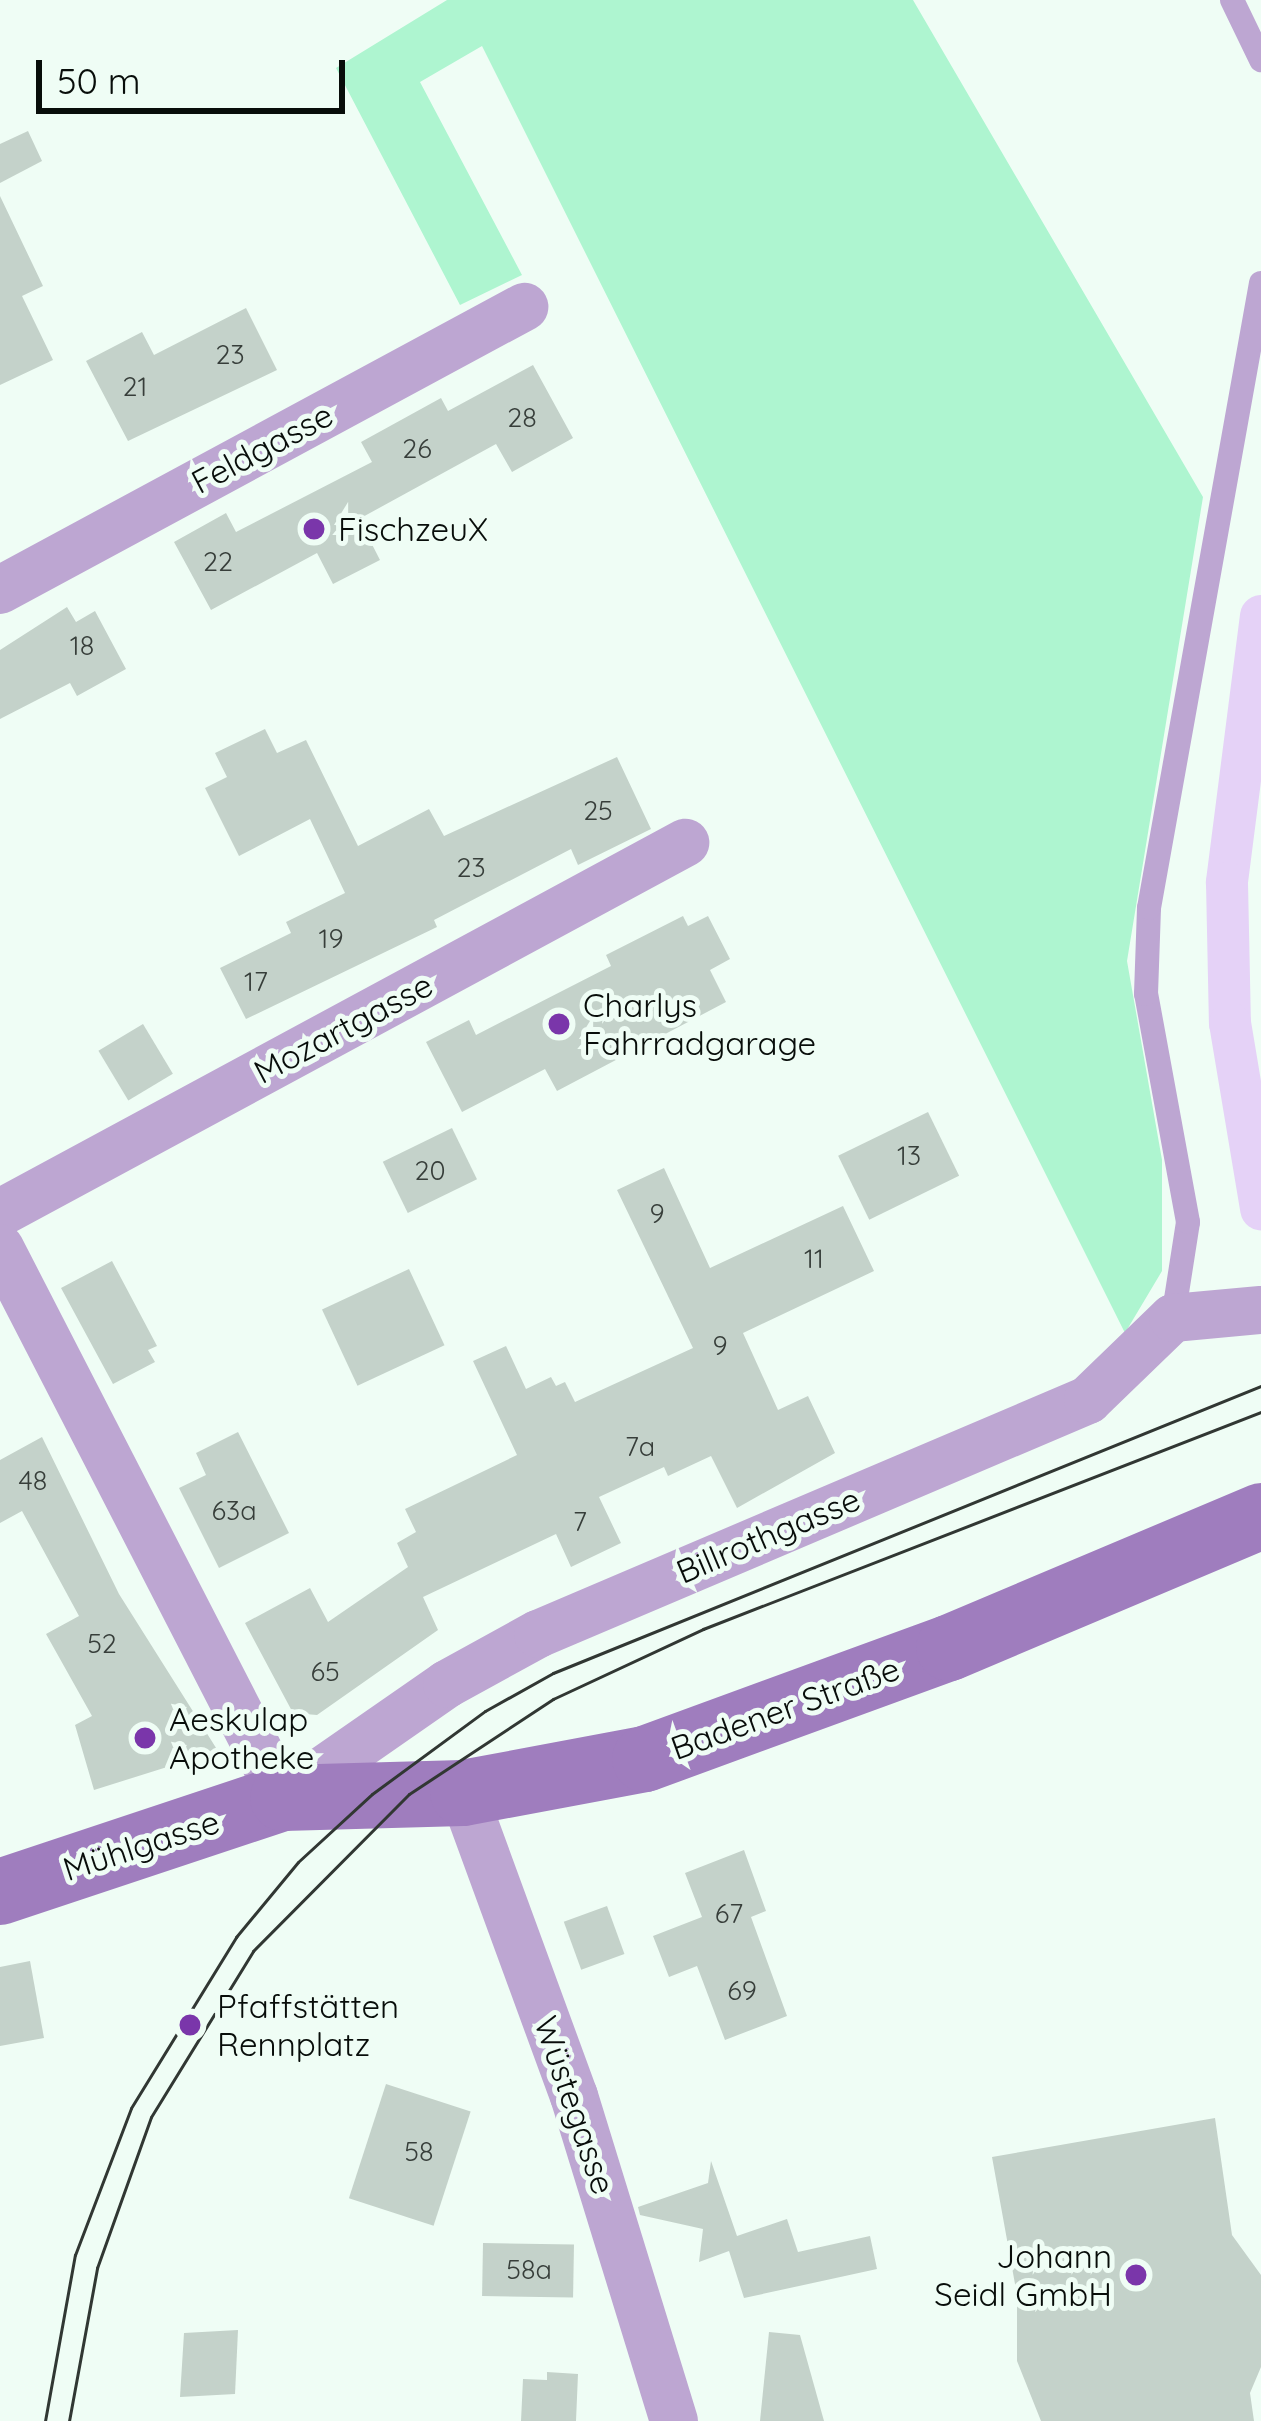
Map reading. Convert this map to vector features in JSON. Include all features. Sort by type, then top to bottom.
[{"type":"street","name":"Feldgasse","points":[[0,590],[524,307]]},
{"type":"street","name":"Mozartgasse","points":[[0,1213],[685,843]]},
{"type":"street","points":[[0,1247],[283,1798]]},
{"type":"street","points":[[1174,1318],[1247,1313]]},
{"type":"street","name":"Billrothgasse","points":[[283,1798],[447,1684],[538,1634],[1088,1400],[1174,1318]]},
{"type":"street","name":"Badener Straße","points":[[283,1798],[463,1792],[646,1759],[949,1648],[1261,1516]]},
{"type":"street","name":"Wüstegasse","points":[[463,1792],[574,2096],[674,2421]]},
{"type":"street","name":"Mühlgasse","points":[[0,1892],[283,1798]]},
{"type":"lane","points":[[1232,0],[1261,60]]},
{"type":"lane","points":[[1174,1318],[1188,1222],[1146,994],[1149,908],[1261,283]]},
{"type":"green space","points":[[447,0],[913,0],[1203,497],[1127,961],[1162,1160],[1162,1271],[1125,1333],[482,46],[420,82],[522,275],[460,305],[336,68]]},
{"type":"building","points":[[28,131],[42,161],[0,183],[0,144]]},
{"type":"building","points":[[0,196],[43,286],[22,296],[53,360],[0,385]]},
{"type":"building","points":[[246,308],[277,370],[128,441],[86,361],[142,332],[154,355]]},
{"type":"building","points":[[533,365],[573,438],[512,472],[496,444],[359,519],[380,560],[333,584],[317,553],[211,610],[174,542],[226,513],[236,532],[372,462],[361,442],[441,398],[448,411]]},
{"type":"building","points":[[67,607],[76,622],[95,611],[126,669],[77,696],[70,683],[0,719],[0,650]]},
{"type":"building","points":[[265,729],[277,753],[306,740],[358,846],[429,809],[444,836],[617,757],[651,829],[578,865],[571,849],[434,920],[437,927],[246,1019],[220,968],[291,933],[286,922],[345,893],[310,819],[239,856],[205,788],[227,777],[215,753]]},
{"type":"building","points":[[683,916],[688,926],[708,916],[730,959],[710,970],[726,1002],[557,1091],[545,1069],[462,1112],[426,1042],[469,1020],[476,1035],[611,966],[606,955]]},
{"type":"building","points":[[143,1024],[173,1074],[128,1100],[98,1051]]},
{"type":"building","points":[[928,1112],[959,1176],[869,1220],[838,1156]]},
{"type":"building","points":[[452,1128],[477,1179],[408,1213],[383,1162]]},
{"type":"building","points":[[664,1168],[710,1268],[843,1206],[874,1271],[743,1333],[778,1410],[808,1396],[835,1453],[737,1508],[711,1456],[668,1476],[664,1467],[599,1497],[621,1543],[571,1567],[556,1534],[423,1597],[438,1630],[317,1715],[293,1713],[245,1623],[310,1588],[328,1622],[408,1567],[397,1543],[416,1532],[405,1509],[517,1455],[473,1361],[506,1346],[526,1389],[551,1377],[556,1386],[565,1382],[575,1402],[693,1348],[617,1190]]},
{"type":"building","points":[[112,1261],[157,1346],[148,1350],[155,1362],[113,1384],[61,1288]]},
{"type":"building","points":[[409,1269],[444,1345],[357,1386],[322,1310]]},
{"type":"building","points":[[238,1432],[289,1533],[219,1568],[179,1488],[206,1475],[196,1453]]},
{"type":"building","points":[[42,1437],[119,1594],[218,1751],[94,1790],[75,1725],[92,1716],[46,1634],[79,1616],[22,1511],[0,1523],[0,1460]]},
{"type":"building","points":[[744,1850],[766,1911],[751,1917],[787,2016],[725,2040],[697,1966],[669,1977],[653,1936],[702,1917],[685,1873]]},
{"type":"building","points":[[607,1906],[624,1954],[581,1970],[564,1922]]},
{"type":"building","points":[[30,1961],[44,2038],[0,2046],[0,1967]]},
{"type":"building","points":[[386,2084],[471,2112],[434,2226],[349,2198]]},
{"type":"building","name":"Johann Seidl GmbH","points":[[1215,2118],[1232,2235],[1261,2275],[1261,2367],[1250,2393],[1254,2421],[1041,2421],[1017,2361],[1017,2295],[992,2157]]},
{"type":"building","points":[[711,2161],[737,2236],[787,2219],[798,2252],[870,2236],[877,2269],[744,2298],[729,2251],[699,2262],[703,2229],[640,2215],[638,2207],[708,2183]]},
{"type":"building","points":[[483,2243],[574,2245],[573,2298],[482,2296]]},
{"type":"building","points":[[238,2330],[235,2394],[180,2397],[184,2333]]},
{"type":"building","points":[[769,2332],[800,2335],[824,2421],[760,2421]]},
{"type":"building","points":[[547,2372],[578,2374],[576,2421],[521,2421],[523,2379],[547,2380]]},
{"type":"waterway","points":[[1261,616],[1227,883],[1230,1023],[1261,1209]]},
{"type":"tram line","points":[[45,2421],[75,2255],[131,2108],[236,1937],[298,1862],[372,1794],[485,1711],[553,1673],[1261,1386]]},
{"type":"tram line","points":[[69,2421],[97,2268],[151,2117],[253,1951],[409,1794],[553,1699],[703,1629],[1261,1412]]},
{"type":"place","name":"FischzeuX","points":[[314,529]]},
{"type":"place","name":"Charlys Fahrradgarage","points":[[559,1024]]},
{"type":"place","name":"Aeskulap Apotheke","points":[[145,1738]]},
{"type":"place","name":"Pfaffstätten Rennplatz","points":[[190,2025]]},
{"type":"place","name":"Johann Seidl GmbH","points":[[1136,2275]]}]
